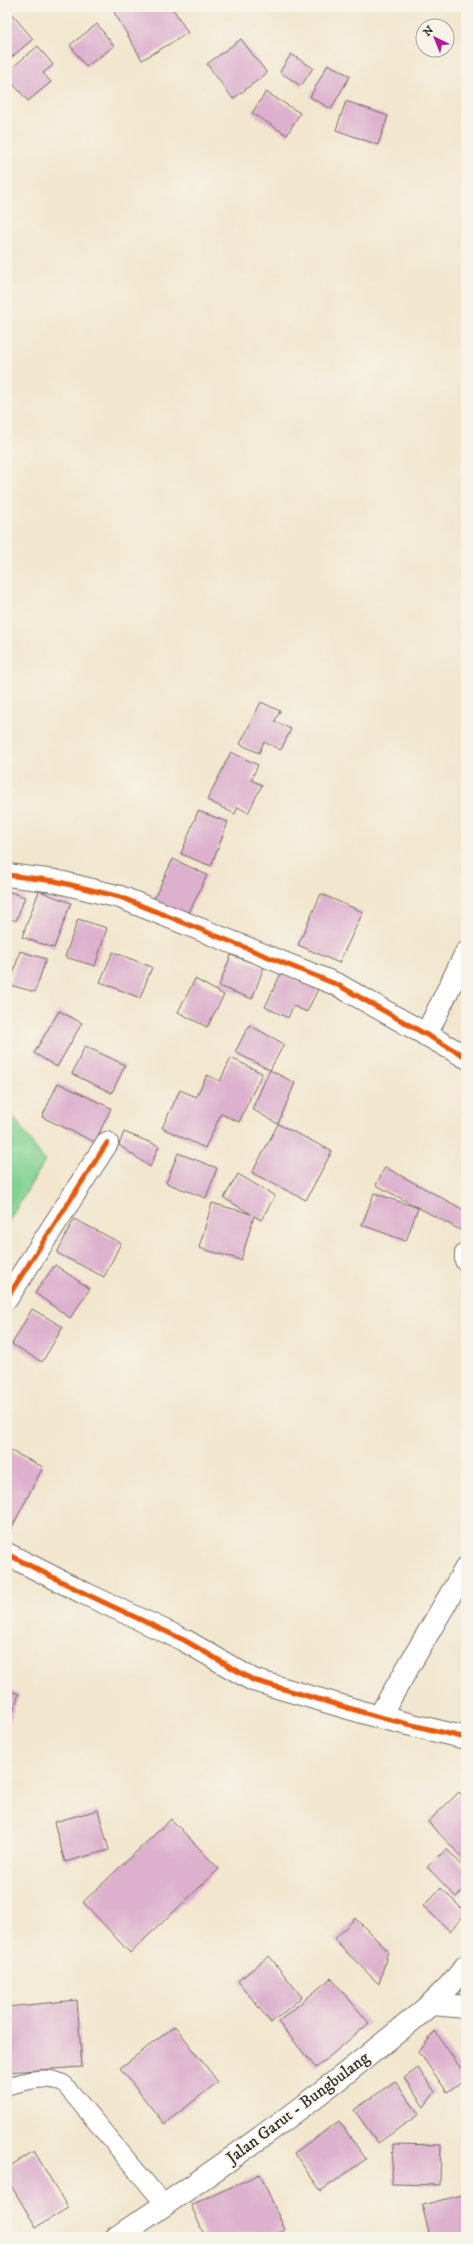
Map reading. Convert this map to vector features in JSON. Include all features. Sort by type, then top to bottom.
[{"type":"street","points":[[7,875],[56,882],[120,897],[338,985],[466,1057]]},
{"type":"street","points":[[426,1035],[466,953]]},
{"type":"street","points":[[7,1298],[107,1143]]},
{"type":"street","points":[[466,1254],[466,1260]]},
{"type":"street","points":[[7,1554],[86,1594],[184,1640],[253,1680],[379,1717],[466,1738]]},
{"type":"street","points":[[379,1717],[466,1568]]},
{"type":"street","name":"Jalan Garut - Bungbulang","points":[[126,2235],[165,2205],[318,2096],[432,2004],[466,1966]]},
{"type":"street","points":[[432,2004],[466,2007]]},
{"type":"lane","points":[[7,2086],[48,2078],[57,2079],[65,2085],[165,2205]]},
{"type":"green space","points":[[7,1108],[45,1161],[7,1224]]},
{"type":"building","points":[[123,7],[172,7],[188,33],[142,60],[114,12]]},
{"type":"building","points":[[10,12],[33,39],[7,61],[7,14]]},
{"type":"building","points":[[97,24],[114,46],[86,67],[70,45]]},
{"type":"building","points":[[241,39],[267,73],[233,99],[207,64]]},
{"type":"building","points":[[38,46],[53,65],[43,73],[51,82],[28,101],[7,77],[7,72]]},
{"type":"building","points":[[291,54],[313,68],[301,86],[280,72]]},
{"type":"building","points":[[328,64],[350,76],[331,109],[310,97]]},
{"type":"building","points":[[266,92],[300,113],[287,135],[252,113]]},
{"type":"building","points":[[346,101],[388,116],[378,145],[336,130]]},
{"type":"building","points":[[261,702],[280,711],[275,721],[291,729],[281,750],[264,742],[259,753],[240,744]]},
{"type":"building","points":[[231,752],[258,765],[251,780],[262,785],[248,813],[238,807],[235,814],[207,800]]},
{"type":"building","points":[[198,811],[228,822],[211,866],[181,854]]},
{"type":"building","points":[[173,859],[207,875],[185,921],[151,905]]},
{"type":"building","points":[[7,891],[25,897],[16,921],[7,917]]},
{"type":"building","points":[[39,891],[71,903],[54,948],[22,937]]},
{"type":"building","points":[[321,894],[363,912],[339,963],[298,945]]},
{"type":"building","points":[[78,919],[107,928],[95,966],[65,957]]},
{"type":"building","points":[[20,951],[46,959],[35,992],[10,985]]},
{"type":"building","points":[[113,952],[152,967],[140,998],[100,982]]},
{"type":"building","points":[[231,955],[264,967],[252,999],[219,986]]},
{"type":"building","points":[[281,973],[318,989],[307,1012],[293,1006],[288,1018],[265,1007]]},
{"type":"building","points":[[195,979],[224,995],[207,1027],[178,1012]]},
{"type":"building","points":[[59,1011],[82,1023],[57,1067],[34,1053]]},
{"type":"building","points":[[249,1025],[284,1044],[270,1070],[235,1052]]},
{"type":"building","points":[[85,1046],[125,1065],[112,1093],[72,1074]]},
{"type":"building","points":[[231,1058],[262,1073],[239,1122],[221,1114],[205,1148],[162,1128],[180,1090],[196,1097],[207,1075],[220,1081]]},
{"type":"building","points":[[270,1070],[295,1083],[278,1124],[252,1109]]},
{"type":"building","points":[[58,1083],[111,1108],[95,1142],[42,1117]]},
{"type":"building","points":[[278,1124],[332,1151],[306,1200],[252,1173]]},
{"type":"building","points":[[124,1132],[159,1146],[150,1167],[119,1145]]},
{"type":"building","points":[[178,1153],[217,1168],[206,1198],[166,1183]]},
{"type":"building","points":[[385,1167],[466,1211],[466,1219],[460,1230],[376,1185]]},
{"type":"building","points":[[238,1174],[275,1196],[261,1220],[254,1216],[241,1260],[199,1248],[212,1203],[251,1214],[224,1198]]},
{"type":"building","points":[[374,1193],[418,1208],[406,1241],[362,1225]]},
{"type":"building","points":[[74,1219],[121,1243],[104,1277],[57,1253]]},
{"type":"building","points":[[55,1265],[90,1289],[70,1318],[35,1293]]},
{"type":"building","points":[[32,1309],[63,1327],[42,1362],[12,1344]]},
{"type":"building","points":[[11,1451],[43,1467],[10,1531],[7,1529],[7,1459]]},
{"type":"building","points":[[7,1690],[19,1694],[7,1728]]},
{"type":"building","points":[[459,1792],[466,1799],[466,1861],[428,1822]]},
{"type":"building","points":[[98,1810],[109,1850],[65,1862],[54,1822]]},
{"type":"building","points":[[171,1819],[219,1869],[130,1953],[83,1902]]},
{"type":"building","points":[[447,1849],[466,1870],[466,1888],[456,1897],[427,1867]]},
{"type":"building","points":[[441,1888],[466,1913],[450,1931],[423,1906]]},
{"type":"building","points":[[355,1918],[388,1951],[379,1984],[334,1940]]},
{"type":"building","points":[[269,1956],[302,1997],[271,2023],[238,1981]]},
{"type":"building","points":[[331,1978],[369,2023],[316,2068],[278,2022]]},
{"type":"building","points":[[77,2000],[82,2067],[7,2072],[7,2007]]},
{"type":"building","points":[[175,2026],[218,2082],[164,2124],[120,2068]]},
{"type":"building","points":[[435,2031],[466,2076],[466,2079],[447,2092],[419,2052]]},
{"type":"building","points":[[418,2068],[435,2092],[424,2107],[404,2078]]},
{"type":"building","points":[[395,2081],[419,2114],[378,2143],[354,2110]]},
{"type":"building","points":[[339,2121],[366,2159],[321,2191],[294,2153]]},
{"type":"building","points":[[393,2144],[441,2145],[440,2185],[392,2184]]},
{"type":"building","points":[[34,2151],[68,2208],[36,2227],[7,2179],[7,2168]]},
{"type":"building","points":[[260,2174],[285,2230],[270,2237],[205,2237],[191,2205]]},
{"type":"building","points":[[466,2194],[466,2237],[430,2237],[422,2205]]},
{"type":"cycle path","points":[[7,875],[55,881],[120,897],[338,985],[466,1057]]},
{"type":"cycle path","points":[[7,1298],[107,1143]]},
{"type":"cycle path","points":[[7,1554],[86,1594],[184,1640],[253,1680],[379,1717],[466,1738]]}]
